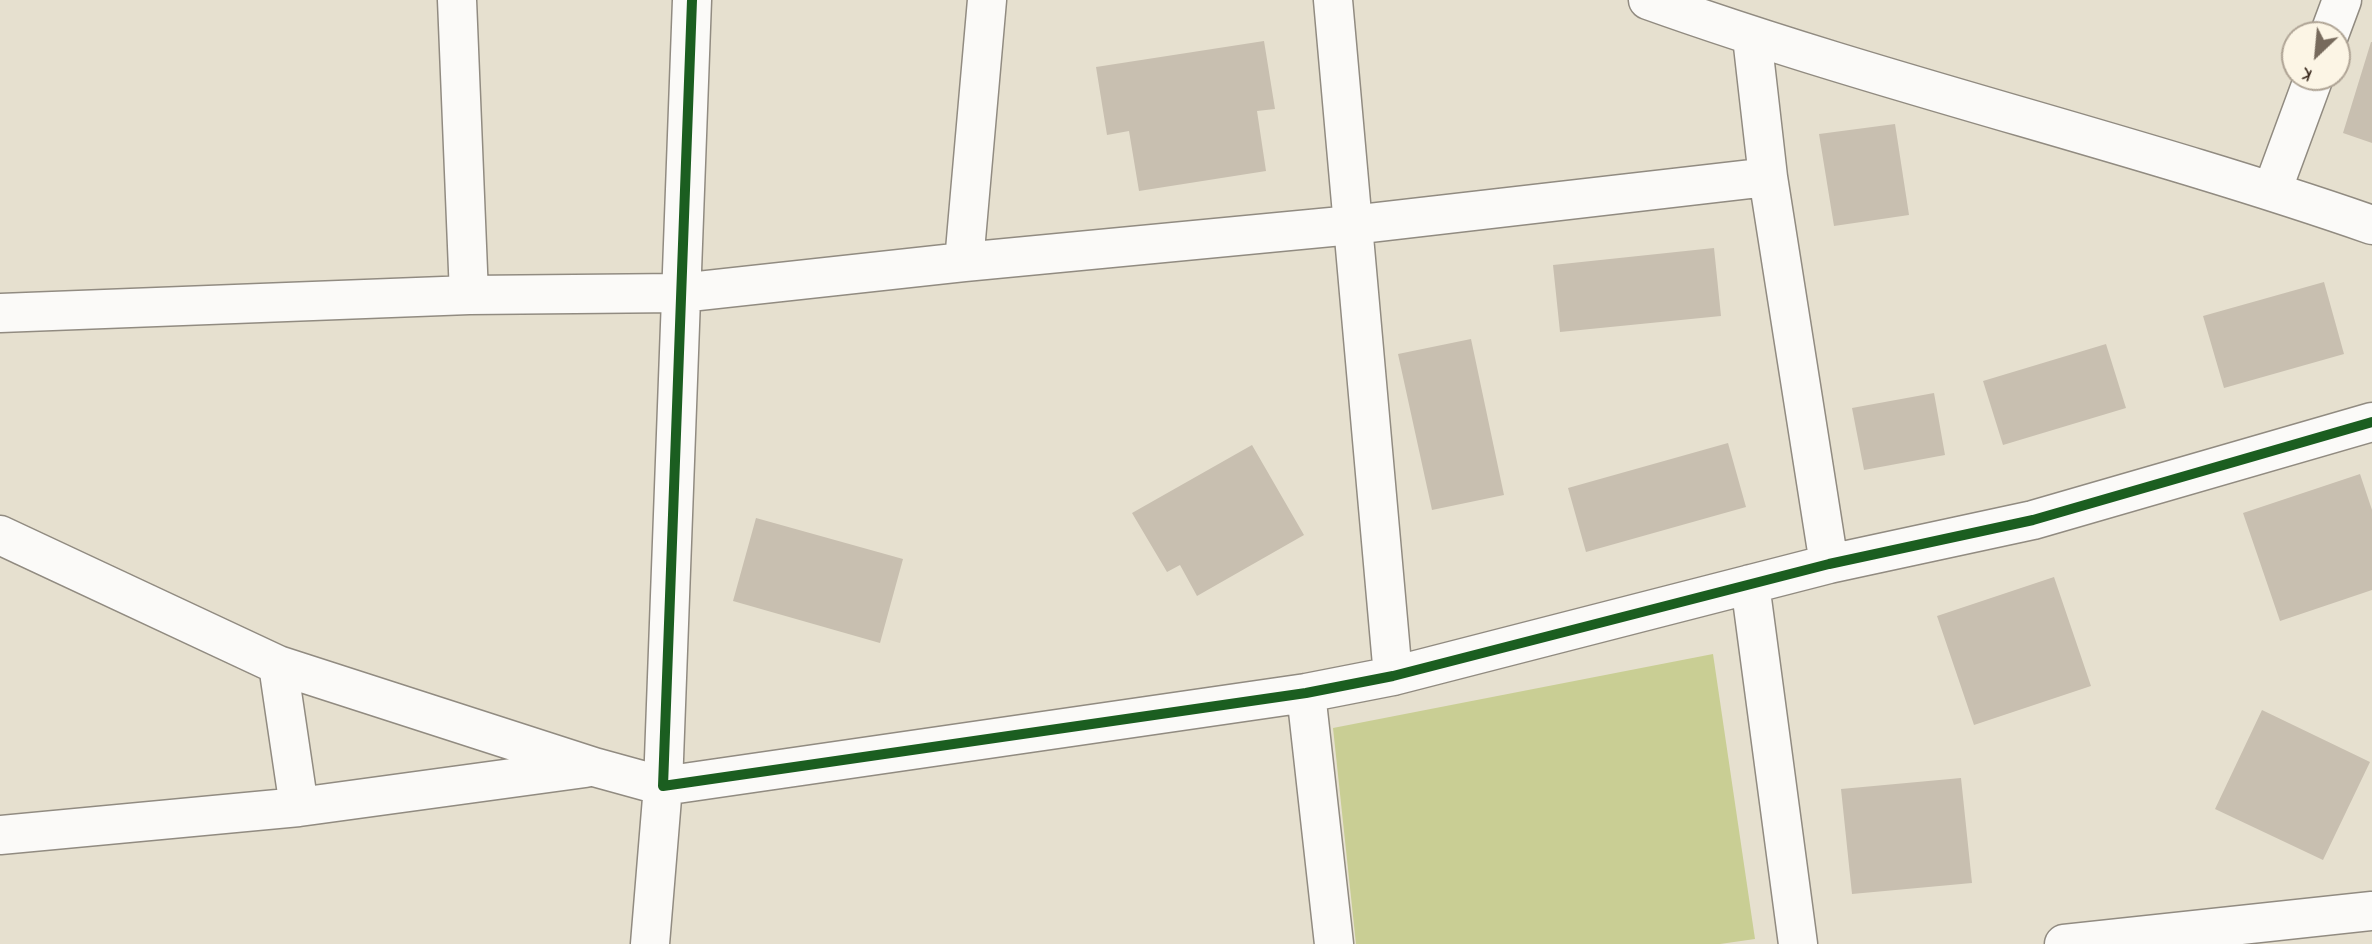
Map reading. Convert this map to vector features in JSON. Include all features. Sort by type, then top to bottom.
[{"type":"street","points":[[457,0],[469,295]]},
{"type":"street","points":[[650,944],[663,786],[692,0]]},
{"type":"street","points":[[964,262],[987,0]]},
{"type":"street","points":[[1333,0],[1393,676]]},
{"type":"street","points":[[1648,0],[1752,37],[2273,191],[2372,225]]},
{"type":"street","points":[[2334,21],[2342,0]]},
{"type":"street","points":[[1752,37],[1768,177],[1829,564]]},
{"type":"street","points":[[2273,191],[2309,91]]},
{"type":"street","points":[[0,313],[469,295],[680,293],[964,262],[1352,225],[1768,177]]},
{"type":"street","points":[[0,535],[278,665],[594,767],[663,786],[1306,693],[1393,676],[1829,564],[2033,520],[2372,422]]},
{"type":"street","points":[[1749,584],[1798,944]]},
{"type":"street","points":[[278,665],[299,807]]},
{"type":"street","points":[[1306,693],[1334,944]]},
{"type":"street","points":[[0,835],[299,807],[594,767]]},
{"type":"street","points":[[2064,944],[2372,911]]},
{"type":"green space","points":[[1713,654],[1755,939],[1720,944],[1356,944],[1333,728]]},
{"type":"building","points":[[1264,41],[1275,109],[1257,111],[1266,171],[1139,191],[1129,131],[1107,135],[1096,67]]},
{"type":"building","points":[[2372,42],[2372,143],[2343,133]]},
{"type":"building","points":[[1895,124],[1909,215],[1834,226],[1819,134]]},
{"type":"building","points":[[1714,248],[1721,316],[1560,332],[1553,265]]},
{"type":"building","points":[[2324,282],[2344,354],[2224,388],[2203,316]]},
{"type":"building","points":[[1471,339],[1504,495],[1432,510],[1398,354]]},
{"type":"building","points":[[2106,344],[2126,408],[2003,445],[1983,381]]},
{"type":"building","points":[[1934,393],[1945,455],[1864,470],[1852,408]]},
{"type":"building","points":[[1728,443],[1746,507],[1586,552],[1568,488]]},
{"type":"building","points":[[1252,445],[1304,535],[1197,596],[1180,565],[1167,572],[1132,513]]},
{"type":"building","points":[[2360,474],[2372,510],[2372,590],[2280,621],[2243,513]]},
{"type":"building","points":[[756,518],[903,559],[880,643],[733,601]]},
{"type":"building","points":[[2054,577],[2091,686],[1974,725],[1937,616]]},
{"type":"building","points":[[2262,710],[2370,762],[2323,860],[2215,809]]},
{"type":"building","points":[[1961,778],[1972,883],[1852,894],[1841,789]]},
{"type":"cycle path","points":[[692,0],[663,786],[1306,693],[1393,676],[1829,564],[2033,520],[2372,422]]}]
